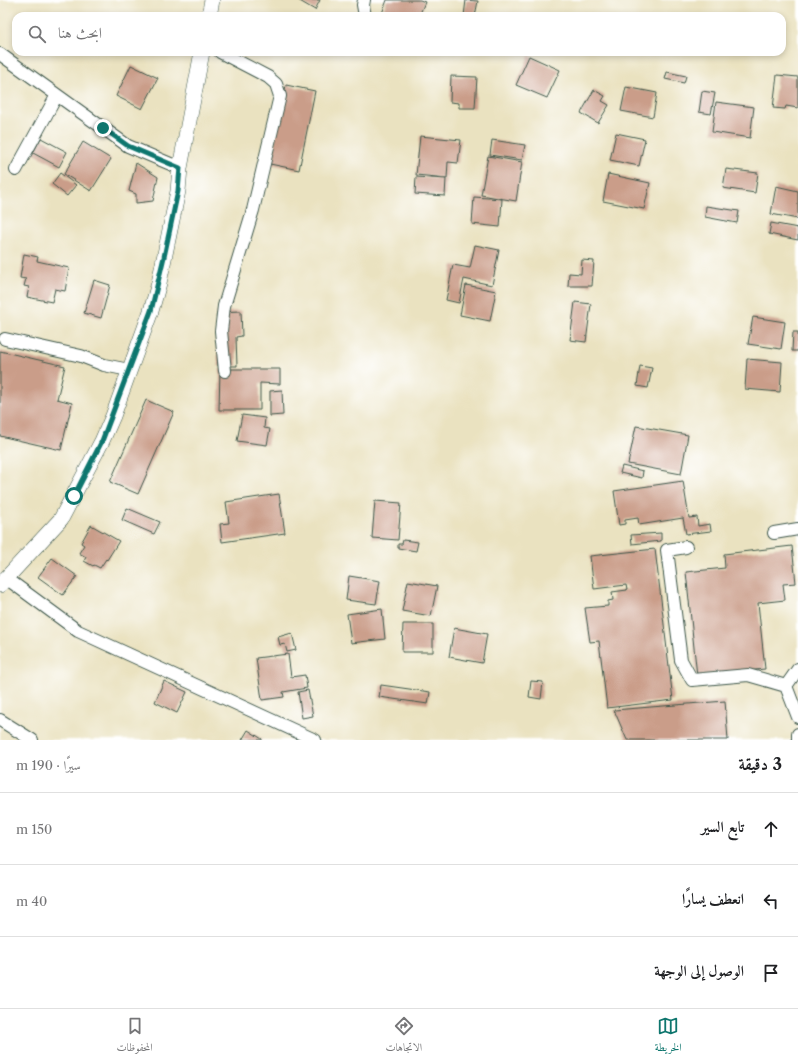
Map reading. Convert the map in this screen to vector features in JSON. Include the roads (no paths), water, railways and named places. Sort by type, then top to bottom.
[{"type":"street","points":[[210,12],[212,0]]},
{"type":"street","points":[[364,0],[365,12]]},
{"type":"street","points":[[0,54],[128,146],[180,168]]},
{"type":"street","points":[[201,56],[180,168],[178,191],[158,282],[151,311],[129,370],[102,441],[61,519],[3,581],[78,631],[316,740]]},
{"type":"street","points":[[224,371],[221,331],[224,306],[253,210],[280,96],[276,84],[268,77],[228,56]]},
{"type":"street","points":[[16,170],[57,95]]},
{"type":"street","points":[[5,339],[81,356],[104,365],[129,370]]},
{"type":"street","points":[[774,533],[798,530]]},
{"type":"street","points":[[686,547],[667,550],[680,660],[692,680],[748,675],[786,686]]},
{"type":"street","points":[[786,686],[798,669]]},
{"type":"street","points":[[786,686],[798,717]]},
{"type":"street","points":[[0,720],[32,740]]},
{"type":"street","points":[[798,734],[798,740]]}]
